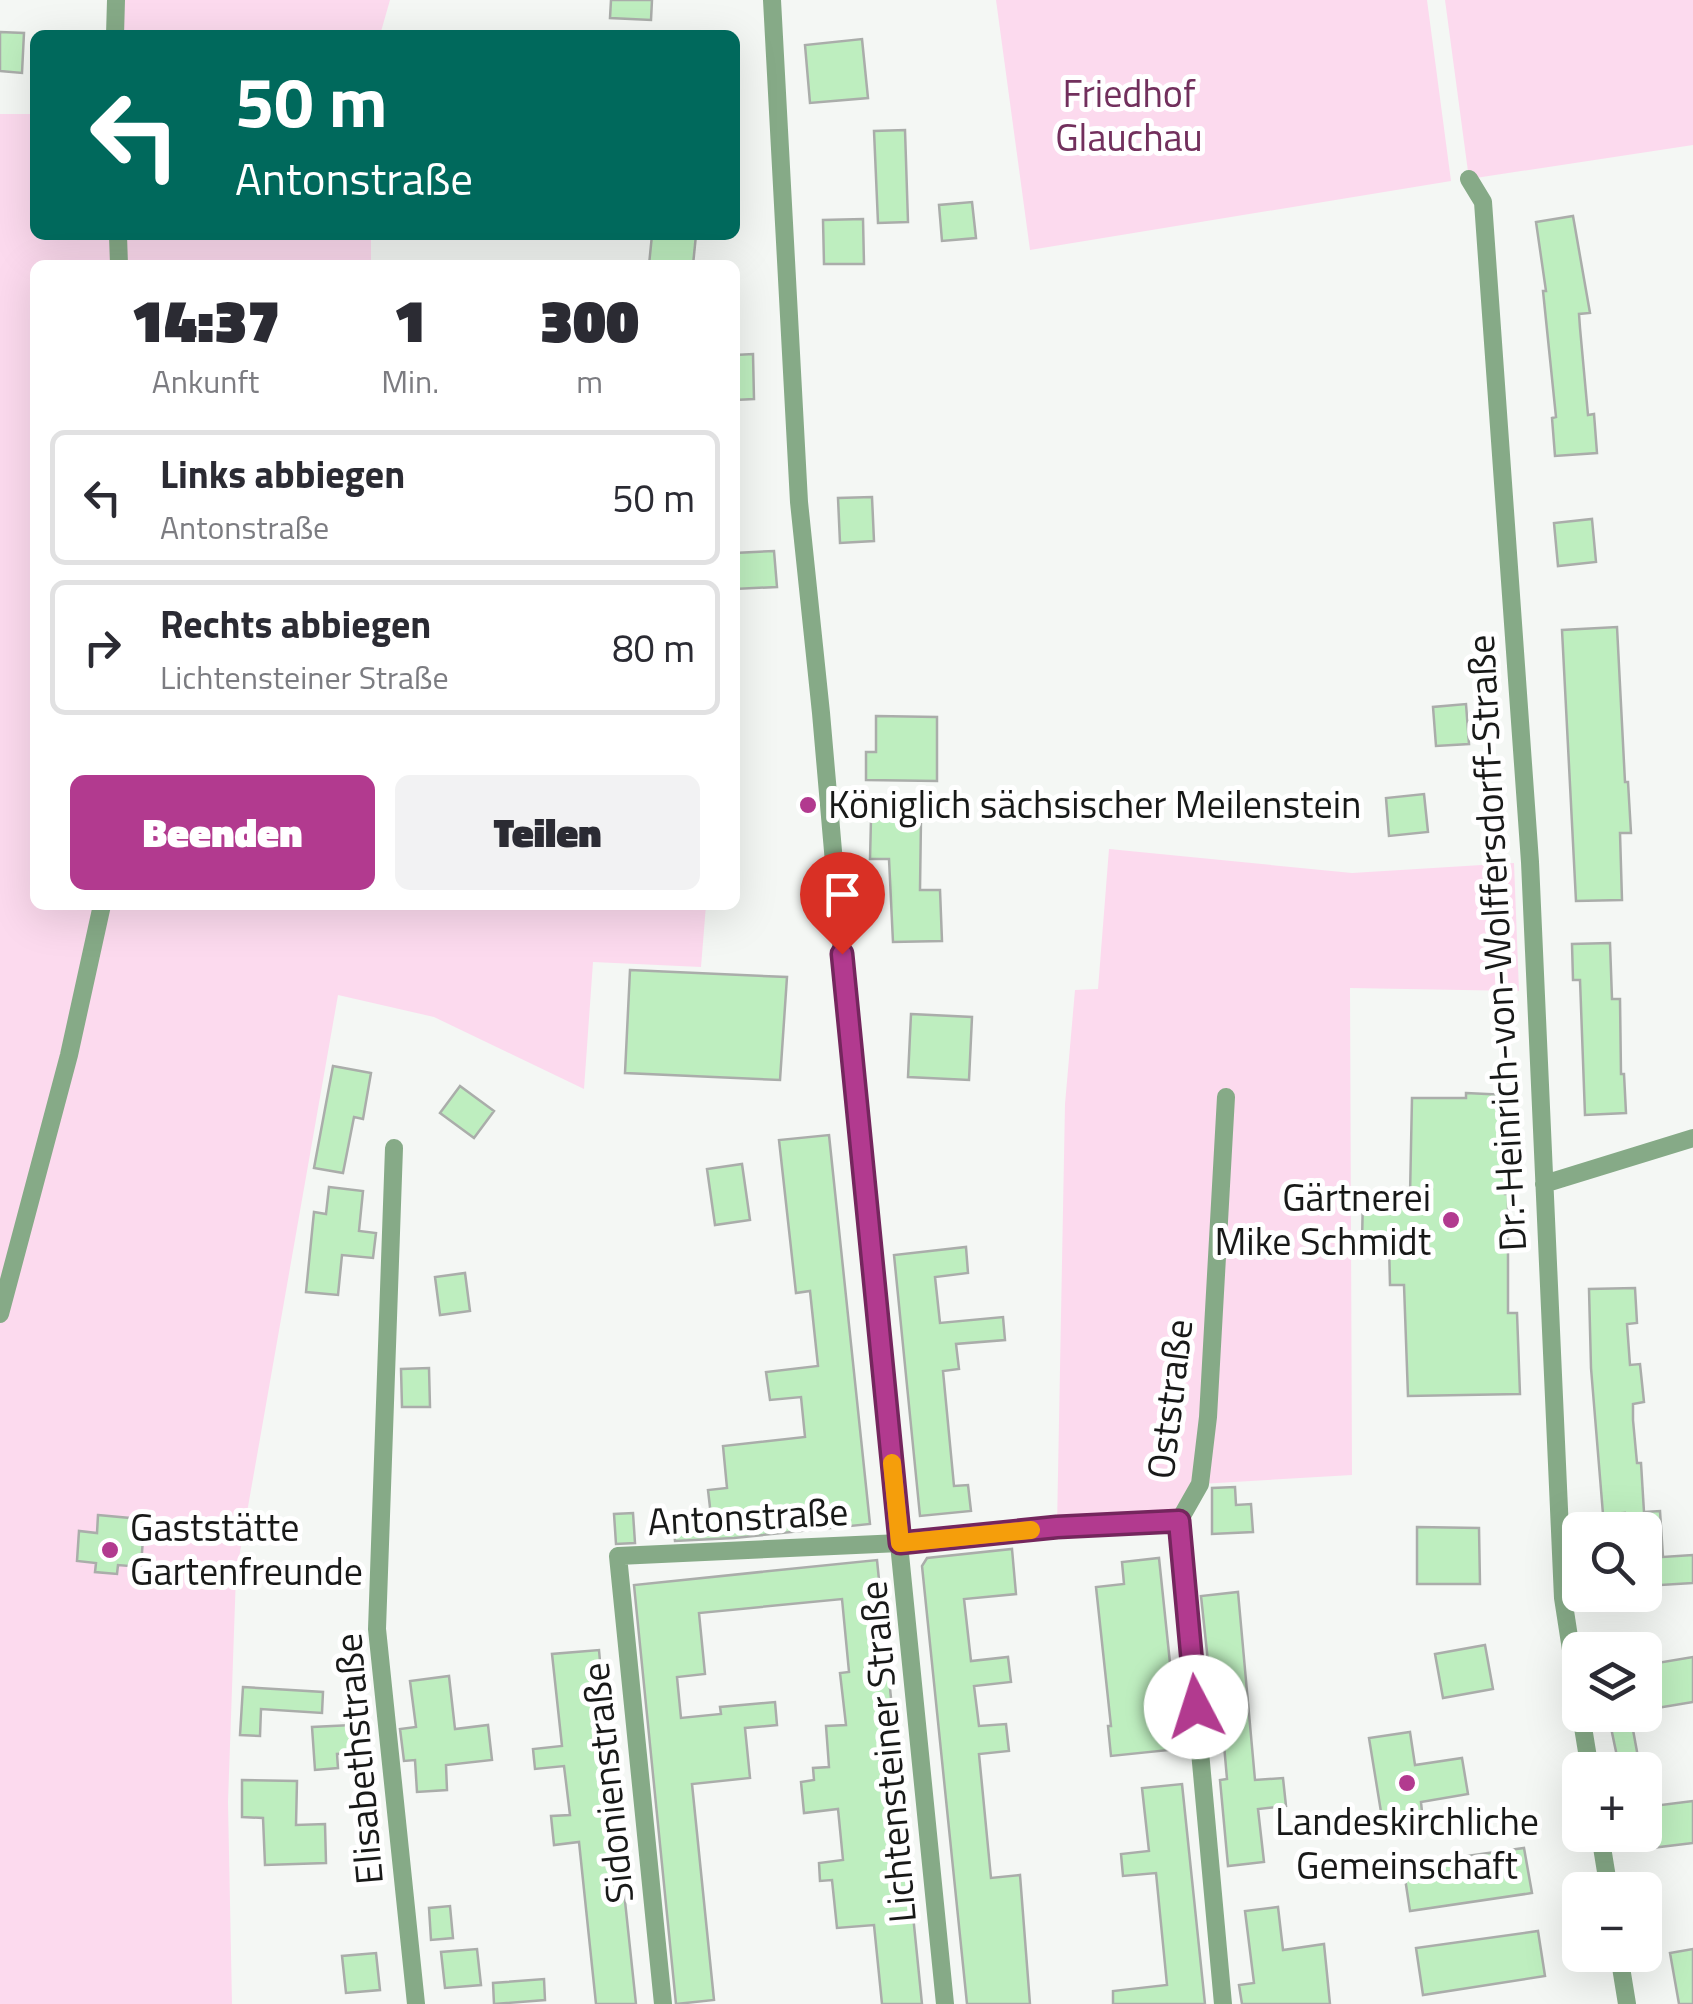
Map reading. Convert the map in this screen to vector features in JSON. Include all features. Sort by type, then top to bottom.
[{"type":"street","points":[[115,30],[116,0]]},
{"type":"street","name":"Lichtensteiner Straße","points":[[772,0],[799,502],[854,1104],[945,2004]]},
{"type":"street","name":"Dr.-Heinrich-von-Wolffersdorff-Straße","points":[[1469,179],[1483,202],[1485,222],[1530,862],[1563,1598],[1568,1632]]},
{"type":"street","points":[[0,1314],[69,1054],[101,910]]},
{"type":"street","name":"Oststraße","points":[[1223,2004],[1179,1521],[1200,1484],[1208,1417],[1226,1098]]},
{"type":"street","points":[[1544,1184],[1693,1138]]},
{"type":"street","name":"Elisabethstraße","points":[[394,1148],[377,1629],[416,2004]]},
{"type":"street","name":"Antonstraße","points":[[618,1556],[900,1543],[1057,1527],[1179,1521]]},
{"type":"street","name":"Sidonienstraße","points":[[618,1556],[663,2004]]},
{"type":"street","points":[[1622,1972],[1627,2004]]},
{"type":"green space","points":[[116,0],[390,0],[381,30],[115,30]]},
{"type":"green space","name":"Friedhof Glauchau","points":[[996,0],[1427,0],[1451,181],[1030,250]]},
{"type":"green space","points":[[1445,0],[1693,0],[1693,145],[1469,179]]},
{"type":"green space","points":[[0,114],[30,114],[30,240],[371,240],[371,260],[30,260],[30,910],[706,910],[701,967],[593,962],[584,1089],[434,1017],[338,995],[236,1575],[228,1802],[232,2004],[0,2004]]},
{"type":"green space","points":[[1109,849],[1352,873],[1514,863],[1519,991],[1350,988],[1352,1475],[1200,1484],[1179,1521],[1057,1527],[1065,1104],[1075,990],[1098,989]]},
{"type":"building","points":[[611,0],[652,0],[651,20],[610,18]]},
{"type":"building","points":[[0,32],[24,33],[22,73],[0,71]]},
{"type":"building","points":[[862,39],[868,98],[810,103],[805,45]]},
{"type":"building","points":[[905,130],[908,222],[878,223],[874,131]]},
{"type":"building","points":[[972,202],[976,238],[942,241],[939,205]]},
{"type":"building","points":[[1573,216],[1590,313],[1579,314],[1588,415],[1594,414],[1597,453],[1555,456],[1552,418],[1556,417],[1546,291],[1536,222]]},
{"type":"building","points":[[863,219],[864,264],[824,264],[823,220]]},
{"type":"building","points":[[652,240],[696,240],[694,260],[650,260]]},
{"type":"building","points":[[753,354],[754,399],[740,400],[740,355]]},
{"type":"building","points":[[872,497],[874,541],[840,543],[838,498]]},
{"type":"building","points":[[1592,519],[1596,562],[1558,566],[1554,523]]},
{"type":"building","points":[[774,551],[777,587],[740,589],[740,553]]},
{"type":"building","points":[[1617,627],[1631,833],[1620,833],[1622,900],[1576,901],[1562,630]]},
{"type":"building","points":[[1466,704],[1469,744],[1436,746],[1433,707]]},
{"type":"building","points":[[876,716],[937,717],[937,781],[866,780],[866,752],[876,752]]},
{"type":"building","points":[[1424,794],[1428,832],[1389,836],[1386,798]]},
{"type":"building","points":[[871,819],[921,819],[920,890],[940,890],[942,941],[893,942],[889,859],[870,859]]},
{"type":"building","points":[[1610,943],[1612,999],[1620,999],[1626,1113],[1585,1115],[1580,980],[1573,980],[1572,944]]},
{"type":"building","points":[[630,970],[787,977],[780,1080],[625,1073]]},
{"type":"building","points":[[911,1014],[972,1017],[969,1080],[908,1077]]},
{"type":"building","points":[[333,1066],[371,1073],[363,1119],[354,1117],[343,1173],[314,1168]]},
{"type":"building","points":[[460,1086],[494,1111],[474,1138],[440,1113]]},
{"type":"building","points":[[1466,1093],[1507,1095],[1508,1313],[1517,1313],[1520,1394],[1408,1396],[1404,1285],[1390,1285],[1389,1244],[1362,1243],[1363,1194],[1410,1195],[1412,1098],[1466,1098]]},
{"type":"building","points":[[829,1135],[870,1524],[675,1541],[673,1520],[711,1516],[708,1490],[727,1488],[723,1446],[805,1437],[801,1397],[770,1400],[766,1372],[818,1366],[810,1291],[796,1293],[779,1140]]},
{"type":"building","points":[[742,1164],[750,1220],[715,1225],[707,1169]]},
{"type":"building","points":[[329,1187],[363,1191],[359,1231],[376,1233],[373,1258],[342,1255],[338,1295],[306,1292],[314,1212],[326,1214]]},
{"type":"building","points":[[966,1247],[968,1273],[935,1277],[940,1323],[1003,1317],[1005,1340],[956,1344],[959,1369],[943,1371],[954,1486],[968,1485],[971,1511],[920,1516],[894,1255]]},
{"type":"building","points":[[465,1273],[470,1311],[440,1315],[435,1277]]},
{"type":"building","points":[[1635,1288],[1637,1323],[1627,1324],[1630,1365],[1640,1364],[1644,1402],[1633,1404],[1633,1420],[1644,1512],[1603,1512],[1589,1289]]},
{"type":"building","points":[[429,1368],[430,1407],[402,1407],[401,1369]]},
{"type":"building","points":[[1235,1487],[1236,1505],[1251,1504],[1253,1532],[1212,1534],[1212,1488]]},
{"type":"building","points":[[633,1513],[635,1543],[616,1544],[614,1514]]},
{"type":"building","name":"Gaststätte Gartenfreunde","points":[[98,1515],[162,1521],[160,1540],[143,1538],[141,1567],[118,1565],[117,1574],[95,1572],[96,1563],[77,1561],[79,1531],[97,1533]]},
{"type":"building","points":[[1417,1527],[1479,1528],[1480,1584],[1417,1584]]},
{"type":"building","points":[[1662,1542],[1663,1557],[1693,1555],[1693,1583],[1662,1585]]},
{"type":"building","points":[[1012,1549],[1016,1594],[964,1599],[971,1661],[1008,1657],[1011,1682],[974,1686],[979,1726],[1006,1724],[1009,1751],[979,1754],[991,1878],[1020,1875],[1030,2004],[967,2004],[922,1566],[927,1558]]},
{"type":"building","points":[[1159,1558],[1179,1749],[1111,1756],[1096,1587],[1124,1584],[1122,1562]]},
{"type":"building","points":[[877,1560],[922,2004],[882,2004],[874,1925],[837,1928],[832,1880],[820,1881],[819,1863],[843,1860],[838,1809],[804,1813],[801,1782],[814,1780],[813,1768],[829,1767],[826,1726],[846,1725],[840,1673],[849,1672],[842,1599],[699,1613],[705,1674],[677,1677],[681,1718],[721,1714],[720,1707],[775,1702],[777,1725],[745,1728],[750,1778],[692,1784],[714,2000],[676,2004],[634,1585]]},
{"type":"building","points":[[1238,1592],[1255,1780],[1283,1778],[1286,1806],[1258,1809],[1264,1862],[1228,1866],[1220,1780],[1227,1779],[1224,1745],[1217,1746],[1201,1596]]},
{"type":"building","points":[[1485,1645],[1493,1689],[1443,1698],[1435,1654]]},
{"type":"building","points":[[599,1650],[636,2004],[596,2004],[579,1842],[554,1845],[551,1816],[570,1815],[564,1766],[535,1769],[533,1749],[562,1746],[552,1654]]},
{"type":"building","points":[[1693,1657],[1693,1702],[1662,1707],[1662,1662]]},
{"type":"building","points":[[449,1676],[455,1729],[488,1725],[492,1760],[446,1765],[447,1790],[417,1792],[415,1760],[404,1761],[400,1729],[416,1727],[410,1681]]},
{"type":"building","points":[[243,1687],[323,1692],[322,1713],[261,1709],[260,1736],[240,1735]]},
{"type":"building","points":[[352,1725],[354,1753],[337,1754],[338,1768],[315,1770],[312,1727]]},
{"type":"building","points":[[1410,1732],[1415,1765],[1462,1758],[1468,1794],[1421,1802],[1422,1812],[1382,1818],[1369,1738]]},
{"type":"building","points":[[1612,1732],[1633,1732],[1637,1752],[1616,1752]]},
{"type":"building","points":[[242,1780],[297,1781],[296,1825],[325,1824],[326,1863],[265,1865],[263,1818],[242,1817]]},
{"type":"building","points":[[1182,1784],[1205,2004],[1113,2004],[1113,1991],[1167,1985],[1156,1873],[1123,1876],[1121,1854],[1149,1851],[1142,1788]]},
{"type":"building","points":[[1693,1801],[1693,1843],[1662,1847],[1662,1805]]},
{"type":"building","points":[[1524,1848],[1532,1893],[1410,1911],[1403,1865]]},
{"type":"building","points":[[450,1906],[453,1938],[431,1940],[429,1908]]},
{"type":"building","points":[[1278,1907],[1283,1950],[1324,1944],[1330,2004],[1242,2004],[1239,1985],[1254,1983],[1245,1911]]},
{"type":"building","points":[[1538,1931],[1545,1976],[1423,1995],[1416,1948]]},
{"type":"building","points":[[477,1949],[481,1985],[445,1988],[441,1952]]},
{"type":"building","points":[[1693,1949],[1693,2004],[1679,2004],[1670,1953]]},
{"type":"building","points":[[376,1953],[380,1990],[346,1993],[342,1956]]},
{"type":"building","points":[[544,1979],[545,2000],[494,2004],[493,1983]]},
{"type":"slow traffic","points":[[892,1463],[900,1543],[1031,1530]]},
{"type":"place","name":"Königlich sächsischer Meilenstein","points":[[808,805]]},
{"type":"place","name":"Gärtnerei Mike Schmidt","points":[[1451,1220]]},
{"type":"place","name":"Gaststätte Gartenfreunde","points":[[110,1550]]},
{"type":"place","name":"Landeskirchliche Gemeinschaft","points":[[1407,1783]]},
{"type":"route","points":[[842,954],[900,1543],[1057,1527],[1179,1521],[1196,1707]]}]
